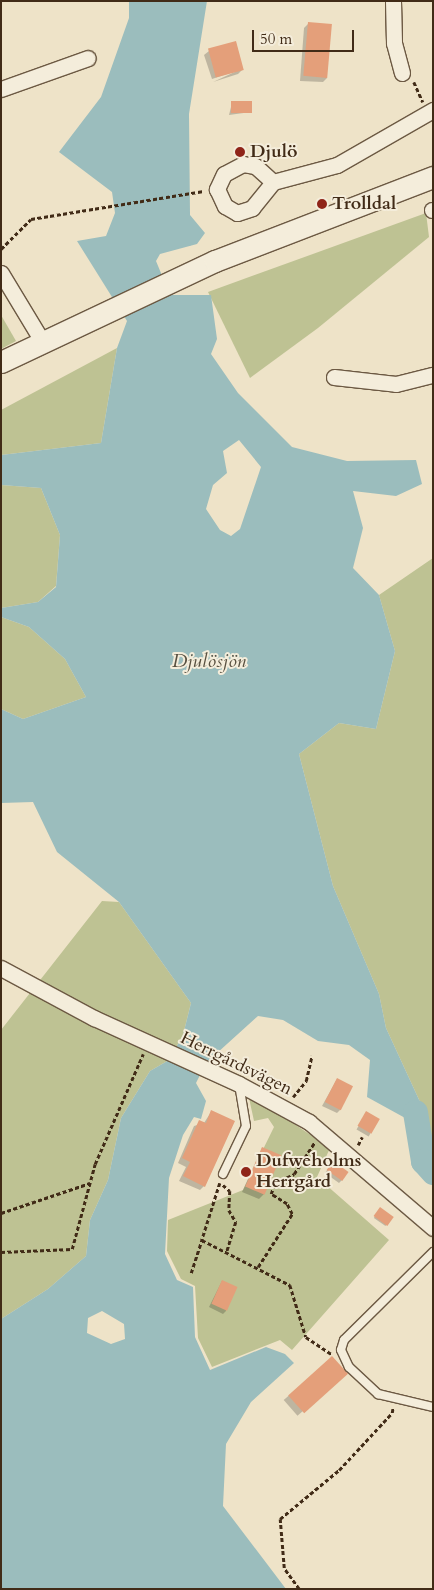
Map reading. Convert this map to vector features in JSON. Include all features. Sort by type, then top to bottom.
[{"type":"main road","points":[[1,362],[166,284],[303,225],[433,177]]},
{"type":"street","points":[[393,1],[394,43],[402,73]]},
{"type":"street","points":[[1,88],[88,58]]},
{"type":"street","points":[[273,182],[255,166],[243,164],[224,174],[217,189],[225,206],[237,213],[252,208],[273,182],[337,164],[431,111]]},
{"type":"street","points":[[1,273],[42,342]]},
{"type":"street","points":[[334,377],[396,384],[433,374]]},
{"type":"street","name":"Herrgårdsvägen","points":[[1,968],[148,1043],[239,1084],[289,1111],[319,1130],[433,1228]]},
{"type":"lane","points":[[223,1174],[246,1126],[239,1084]]},
{"type":"lane","points":[[433,1252],[344,1340],[341,1350],[349,1367],[378,1394],[433,1407]]},
{"type":"path","points":[[402,73],[409,71],[431,111]]},
{"type":"path","points":[[1,249],[31,219],[96,206],[217,189]]},
{"type":"path","points":[[1,1252],[72,1249],[90,1183],[122,1096],[148,1043]]},
{"type":"path","points":[[289,1111],[306,1081],[312,1056]]},
{"type":"path","points":[[258,1267],[292,1214],[271,1194],[275,1182],[294,1174],[319,1130]]},
{"type":"path","points":[[191,1273],[223,1174]]},
{"type":"path","points":[[1,1214],[90,1183]]},
{"type":"path","points":[[220,1183],[230,1191],[230,1210],[236,1222],[227,1252]]},
{"type":"path","points":[[202,1240],[290,1285],[306,1337],[320,1348]]},
{"type":"path","points":[[299,1589],[284,1568],[280,1519],[315,1492],[392,1413],[393,1399]]},
{"type":"green space","points":[[426,213],[429,237],[318,328],[250,378],[208,292]]},
{"type":"green space","points":[[1,315],[16,341],[1,349]]},
{"type":"green space","points":[[117,348],[101,443],[1,455],[1,410]]},
{"type":"green space","points":[[1,485],[41,488],[60,535],[56,586],[38,602],[1,608]]},
{"type":"green space","points":[[433,558],[433,1145],[421,1104],[386,1028],[379,994],[333,886],[299,754],[339,723],[376,729],[395,651],[379,595]]},
{"type":"green space","points":[[1,617],[29,627],[65,659],[86,697],[23,719],[1,709]]},
{"type":"green space","points":[[102,901],[119,902],[191,1003],[183,1035],[169,1060],[150,1071],[121,1118],[108,1180],[90,1220],[86,1256],[48,1289],[1,1319],[1,1030]]},
{"type":"green space","points":[[249,1098],[260,1101],[330,1148],[317,1177],[389,1240],[292,1350],[280,1340],[212,1367],[198,1338],[195,1286],[181,1279],[167,1251],[168,1220],[243,1190],[274,1127],[268,1118],[254,1121]]},
{"type":"water","name":"Djulösjön","points":[[129,1],[207,1],[189,114],[190,215],[205,233],[197,244],[160,254],[156,261],[170,295],[211,295],[217,339],[211,354],[238,393],[292,447],[347,461],[416,460],[422,484],[396,496],[353,491],[363,528],[353,568],[379,595],[395,651],[376,729],[339,723],[299,754],[333,886],[379,994],[386,1028],[421,1104],[407,1119],[367,1097],[370,1060],[349,1045],[318,1041],[283,1020],[258,1016],[206,1063],[196,1083],[206,1101],[201,1119],[194,1117],[183,1135],[169,1178],[165,1254],[177,1280],[193,1287],[195,1337],[210,1370],[266,1347],[285,1354],[294,1363],[251,1402],[226,1444],[223,1506],[286,1589],[1,1589],[1,1319],[48,1289],[86,1256],[90,1220],[108,1180],[121,1118],[150,1071],[169,1060],[183,1035],[191,1003],[119,902],[57,852],[33,802],[1,803],[1,709],[23,719],[86,697],[65,659],[29,627],[1,617],[1,608],[38,602],[56,587],[60,535],[41,488],[1,485],[1,455],[101,443],[117,348],[127,321],[77,241],[106,236],[115,213],[112,192],[59,152],[101,97],[129,18]],"holes":[[[239,440],[261,467],[240,529],[231,536],[220,530],[206,509],[213,485],[227,473],[223,451]],[[102,1311],[124,1324],[125,1339],[111,1344],[87,1333],[88,1318]]]},
{"type":"building","points":[[308,22],[332,24],[327,78],[303,76]]},
{"type":"building","points":[[236,41],[244,70],[216,77],[208,49]]},
{"type":"building","points":[[231,101],[252,101],[252,113],[231,113]]},
{"type":"building","points":[[337,1078],[353,1086],[341,1110],[325,1102]]},
{"type":"building","points":[[211,1110],[235,1121],[205,1187],[183,1176],[190,1162],[182,1158],[199,1120],[206,1123]]},
{"type":"building","points":[[366,1111],[380,1119],[371,1134],[358,1126]]},
{"type":"building","points":[[262,1147],[281,1155],[265,1195],[245,1187]]},
{"type":"building","points":[[333,1161],[349,1172],[342,1181],[327,1170]]},
{"type":"building","points":[[380,1207],[394,1217],[387,1226],[374,1216]]},
{"type":"building","points":[[222,1280],[238,1287],[227,1311],[211,1304]]},
{"type":"building","points":[[332,1356],[348,1374],[304,1413],[288,1395]]},
{"type":"waterway","points":[[415,1112],[423,1161],[433,1172]]},
{"type":"place","name":"Djulö","points":[[240,152]]},
{"type":"place","name":"Trolldal","points":[[322,204]]},
{"type":"place","name":"Dufweholms Herrgård","points":[[246,1172]]}]
